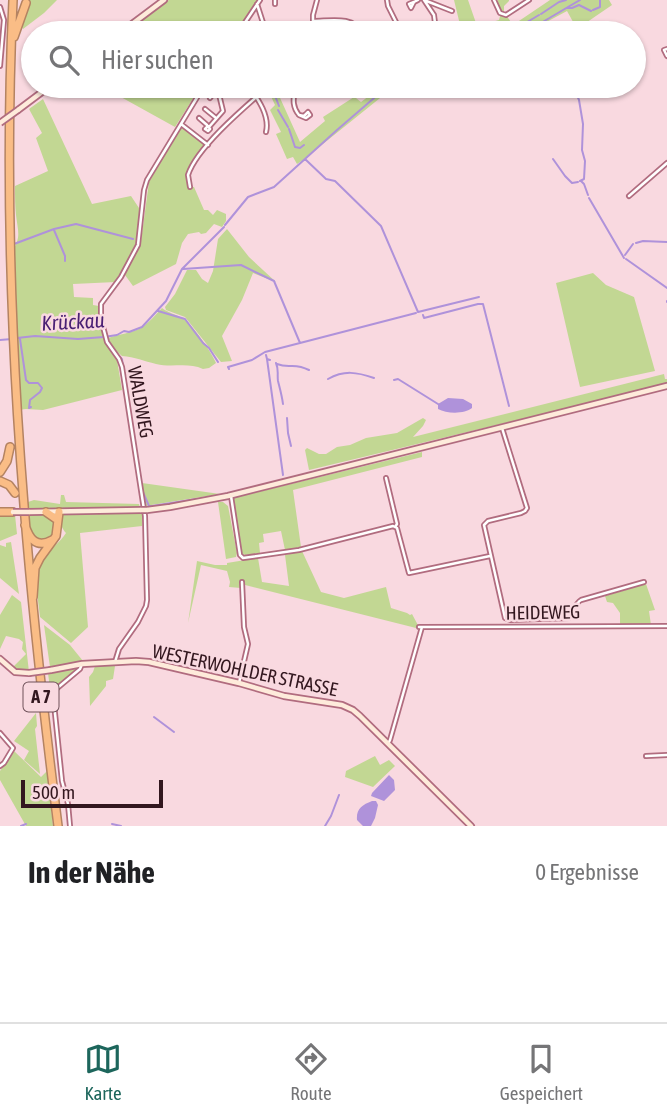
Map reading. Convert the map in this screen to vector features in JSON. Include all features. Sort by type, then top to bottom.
[{"type":"highway","points":[[1,210],[3,114],[10,24],[16,1]]},
{"type":"highway","name":"A 7","points":[[16,1],[6,161],[9,339],[25,524],[60,826]]},
{"type":"highway","name":"A 7","points":[[7,383],[16,510],[60,826]]},
{"type":"highway","points":[[0,472],[8,456],[11,435]]},
{"type":"highway","points":[[0,481],[13,489],[16,510],[0,512]]},
{"type":"highway","points":[[33,597],[37,564],[55,538],[58,518],[46,512]]},
{"type":"highway","points":[[25,524],[31,538],[37,543],[47,543],[55,538]]},
{"type":"main road","points":[[136,21],[164,0]]},
{"type":"main road","points":[[0,123],[34,98]]},
{"type":"main road","points":[[58,518],[170,508],[230,496],[667,386]]},
{"type":"main road","points":[[16,510],[46,512]]},
{"type":"main road","name":"WESTERWOHLDER STRASSE","points":[[0,659],[15,672],[29,673],[82,664],[149,662],[284,696],[348,707],[471,826]]},
{"type":"street","points":[[246,21],[260,0]]},
{"type":"street","points":[[313,21],[317,0]]},
{"type":"street","points":[[387,0],[395,21]]},
{"type":"street","points":[[424,0],[453,11]]},
{"type":"street","points":[[424,0],[434,15],[435,21]]},
{"type":"street","points":[[494,0],[500,13],[506,15],[529,0]]},
{"type":"street","points":[[257,5],[262,21]]},
{"type":"street","points":[[0,7],[4,20],[0,66]]},
{"type":"street","points":[[666,50],[667,56]]},
{"type":"street","name":"WALDWEG","points":[[116,662],[122,642],[138,622],[146,606],[145,527],[122,367],[106,338],[101,319],[101,304],[121,277],[138,245],[145,185],[197,98]]},
{"type":"street","points":[[199,118],[209,127],[223,111],[220,98]]},
{"type":"street","points":[[190,187],[187,178],[189,171],[208,145],[255,98]]},
{"type":"street","points":[[256,98],[267,121],[265,132]]},
{"type":"street","points":[[294,98],[295,111],[299,116]]},
{"type":"street","points":[[205,109],[217,118]]},
{"type":"street","points":[[181,124],[208,145]]},
{"type":"street","points":[[629,196],[667,163]]},
{"type":"street","points":[[502,428],[527,508],[523,512],[485,523],[484,530],[504,617],[508,620],[569,618],[578,601],[644,583]]},
{"type":"street","points":[[386,478],[409,573],[490,556]]},
{"type":"street","points":[[230,496],[240,555],[243,558],[299,550],[396,527]]},
{"type":"street","points":[[219,498],[231,504]]},
{"type":"street","points":[[239,683],[248,644],[244,627],[243,582]]},
{"type":"street","name":"HEIDEWEG","points":[[388,744],[420,627],[667,626]]},
{"type":"street","points":[[70,826],[53,694],[82,664]]},
{"type":"street","points":[[0,733],[13,748],[0,766]]},
{"type":"street","points":[[646,756],[667,755]]},
{"type":"green space","points":[[30,0],[57,0],[34,21],[21,21],[21,24],[20,22]]},
{"type":"green space","points":[[169,0],[257,0],[244,21],[140,21]]},
{"type":"green space","points":[[454,0],[468,0],[475,21],[459,21]]},
{"type":"green space","points":[[498,0],[509,0],[504,6],[504,12],[510,21],[495,21],[499,20],[501,12]]},
{"type":"green space","points":[[550,0],[609,0],[612,5],[589,21],[573,21],[567,11],[548,21],[519,21]]},
{"type":"green space","points":[[123,98],[193,98],[175,127]]},
{"type":"green space","points":[[272,98],[280,98],[300,142],[325,121],[323,117],[356,98],[361,102],[366,98],[380,98],[297,164],[293,157],[287,159],[276,134],[281,132],[270,110],[275,105]]},
{"type":"green space","points":[[43,99],[92,204],[131,196],[141,211],[137,244],[116,282],[73,284],[74,297],[93,298],[93,305],[99,306],[98,316],[105,342],[117,360],[122,390],[43,410],[18,410],[10,253],[18,235],[15,186],[48,171],[36,138],[42,133],[29,109]]},
{"type":"green space","points":[[181,127],[206,145],[189,170],[189,187],[194,187],[204,210],[213,215],[217,210],[226,214],[226,221],[222,227],[214,224],[206,233],[188,234],[182,243],[176,264],[133,286],[125,275],[141,241],[149,182]]},
{"type":"green space","points":[[227,229],[249,257],[276,282],[253,273],[222,336],[232,361],[221,362],[185,317],[166,310],[165,307],[187,270],[196,270],[208,283],[213,271],[218,239]]},
{"type":"green space","points":[[593,273],[606,285],[634,297],[655,371],[580,387],[556,283]]},
{"type":"green space","points":[[162,308],[191,326],[216,363],[203,369],[162,365],[122,356],[112,347],[108,338],[141,328]]},
{"type":"green space","points":[[664,374],[667,384],[309,470],[305,450],[307,448],[319,454],[326,454],[337,447],[366,438],[397,433],[423,418],[426,420],[423,426],[413,437]]},
{"type":"green space","points":[[422,452],[422,457],[293,490],[301,547],[285,550],[281,531],[263,534],[264,542],[259,543],[260,553],[241,553],[233,498]]},
{"type":"green space","points":[[142,483],[220,494],[145,506]]},
{"type":"green space","points":[[61,495],[64,495],[66,502],[139,504],[140,508],[28,510],[28,502],[34,500],[60,504]]},
{"type":"green space","points":[[218,502],[228,506],[236,557],[226,559]]},
{"type":"green space","points":[[142,513],[142,526],[80,533],[88,627],[71,643],[40,617],[37,592],[37,575],[42,560],[66,533],[61,525],[61,515]]},
{"type":"green space","points":[[0,514],[15,515],[17,534],[0,541]]},
{"type":"green space","points":[[27,514],[53,516],[56,524],[52,538],[35,541],[28,527]]},
{"type":"green space","points":[[11,542],[19,594],[0,578],[0,545],[6,547],[6,543]]},
{"type":"green space","points":[[302,551],[321,592],[344,598],[386,587],[391,608],[412,614],[420,629],[245,585],[241,588],[229,587],[227,571],[201,565],[188,623],[197,561],[227,565],[258,558],[262,582],[289,586],[285,555]]},
{"type":"green space","points":[[646,584],[655,610],[649,611],[651,625],[620,624],[620,613],[613,603],[607,602],[605,596]]},
{"type":"green space","points":[[12,595],[21,602],[29,672],[19,672],[12,668],[26,654],[22,649],[23,642],[6,636],[0,649],[0,615]]},
{"type":"green space","points":[[44,625],[70,645],[83,661],[50,667]]},
{"type":"green space","points":[[81,665],[82,669],[51,697],[48,673]]},
{"type":"green space","points":[[95,666],[115,666],[113,679],[106,681],[106,686],[90,706],[89,677]]},
{"type":"green space","points":[[36,713],[40,774],[24,760],[29,751],[14,741]]},
{"type":"green space","points":[[14,751],[41,777],[47,771],[53,826],[26,826],[0,780],[0,771]]},
{"type":"green space","points":[[375,756],[380,765],[389,760],[395,766],[373,787],[345,777],[346,771]]},
{"type":"shaded area","points":[[448,398],[463,399],[472,404],[472,408],[456,413],[438,409],[438,404]]},
{"type":"shaded area","points":[[389,775],[394,780],[395,790],[384,801],[371,796],[372,793]]},
{"type":"shaded area","points":[[376,801],[378,805],[375,818],[371,826],[363,826],[357,820],[359,810]]},
{"type":"waterway","points":[[541,14],[566,0]]},
{"type":"waterway","name":"Krückau","points":[[544,21],[580,0]]},
{"type":"waterway","points":[[593,10],[600,7],[600,0]]},
{"type":"waterway","points":[[567,8],[579,5],[591,11]]},
{"type":"waterway","points":[[529,21],[539,15]]},
{"type":"waterway","points":[[276,98],[279,106]]},
{"type":"waterway","name":"Krückau","points":[[225,225],[248,197],[274,187],[374,98]]},
{"type":"waterway","points":[[578,98],[585,161],[584,179],[580,181]]},
{"type":"waterway","points":[[278,110],[288,127]]},
{"type":"waterway","points":[[289,129],[295,147],[304,145]]},
{"type":"waterway","points":[[305,159],[326,179],[335,181],[381,226],[418,312],[479,297]]},
{"type":"waterway","points":[[553,159],[572,183],[578,182]]},
{"type":"waterway","points":[[581,181],[588,195]]},
{"type":"waterway","points":[[589,198],[624,258]]},
{"type":"waterway","points":[[14,244],[76,224],[133,239]]},
{"type":"waterway","name":"Krückau","points":[[17,338],[104,337],[142,327],[166,301],[182,269],[224,227]]},
{"type":"waterway","points":[[54,230],[65,261]]},
{"type":"waterway","points":[[636,243],[667,242]]},
{"type":"waterway","points":[[625,255],[633,244]]},
{"type":"waterway","points":[[626,259],[667,288]]},
{"type":"waterway","points":[[183,269],[241,265],[274,281],[300,343],[265,352],[252,360],[228,367],[229,369]]},
{"type":"waterway","points":[[423,315],[424,318],[483,304],[509,406]]},
{"type":"waterway","points":[[158,311],[185,319],[218,362]]},
{"type":"waterway","points":[[300,343],[416,313]]},
{"type":"waterway","name":"Krückau","points":[[0,340],[12,339]]},
{"type":"waterway","points":[[20,339],[26,380],[29,383],[38,383],[42,388],[30,400],[29,408],[31,407]]},
{"type":"waterway","points":[[114,351],[121,358]]},
{"type":"waterway","points":[[266,355],[270,360]]},
{"type":"waterway","points":[[122,359],[123,367]]},
{"type":"waterway","points":[[267,359],[283,475]]},
{"type":"waterway","points":[[276,363],[283,404]]},
{"type":"waterway","points":[[277,364],[300,366],[309,370]]},
{"type":"waterway","points":[[328,379],[351,373],[374,378]]},
{"type":"waterway","points":[[394,380],[398,379],[438,404]]},
{"type":"waterway","points":[[287,418],[291,446]]},
{"type":"waterway","points":[[142,490],[149,506],[197,499]]},
{"type":"waterway","points":[[154,717],[174,732]]},
{"type":"waterway","points":[[325,826],[339,795]]},
{"type":"waterway","points":[[21,826],[26,824]]},
{"type":"waterway","points":[[112,824],[121,826]]}]
